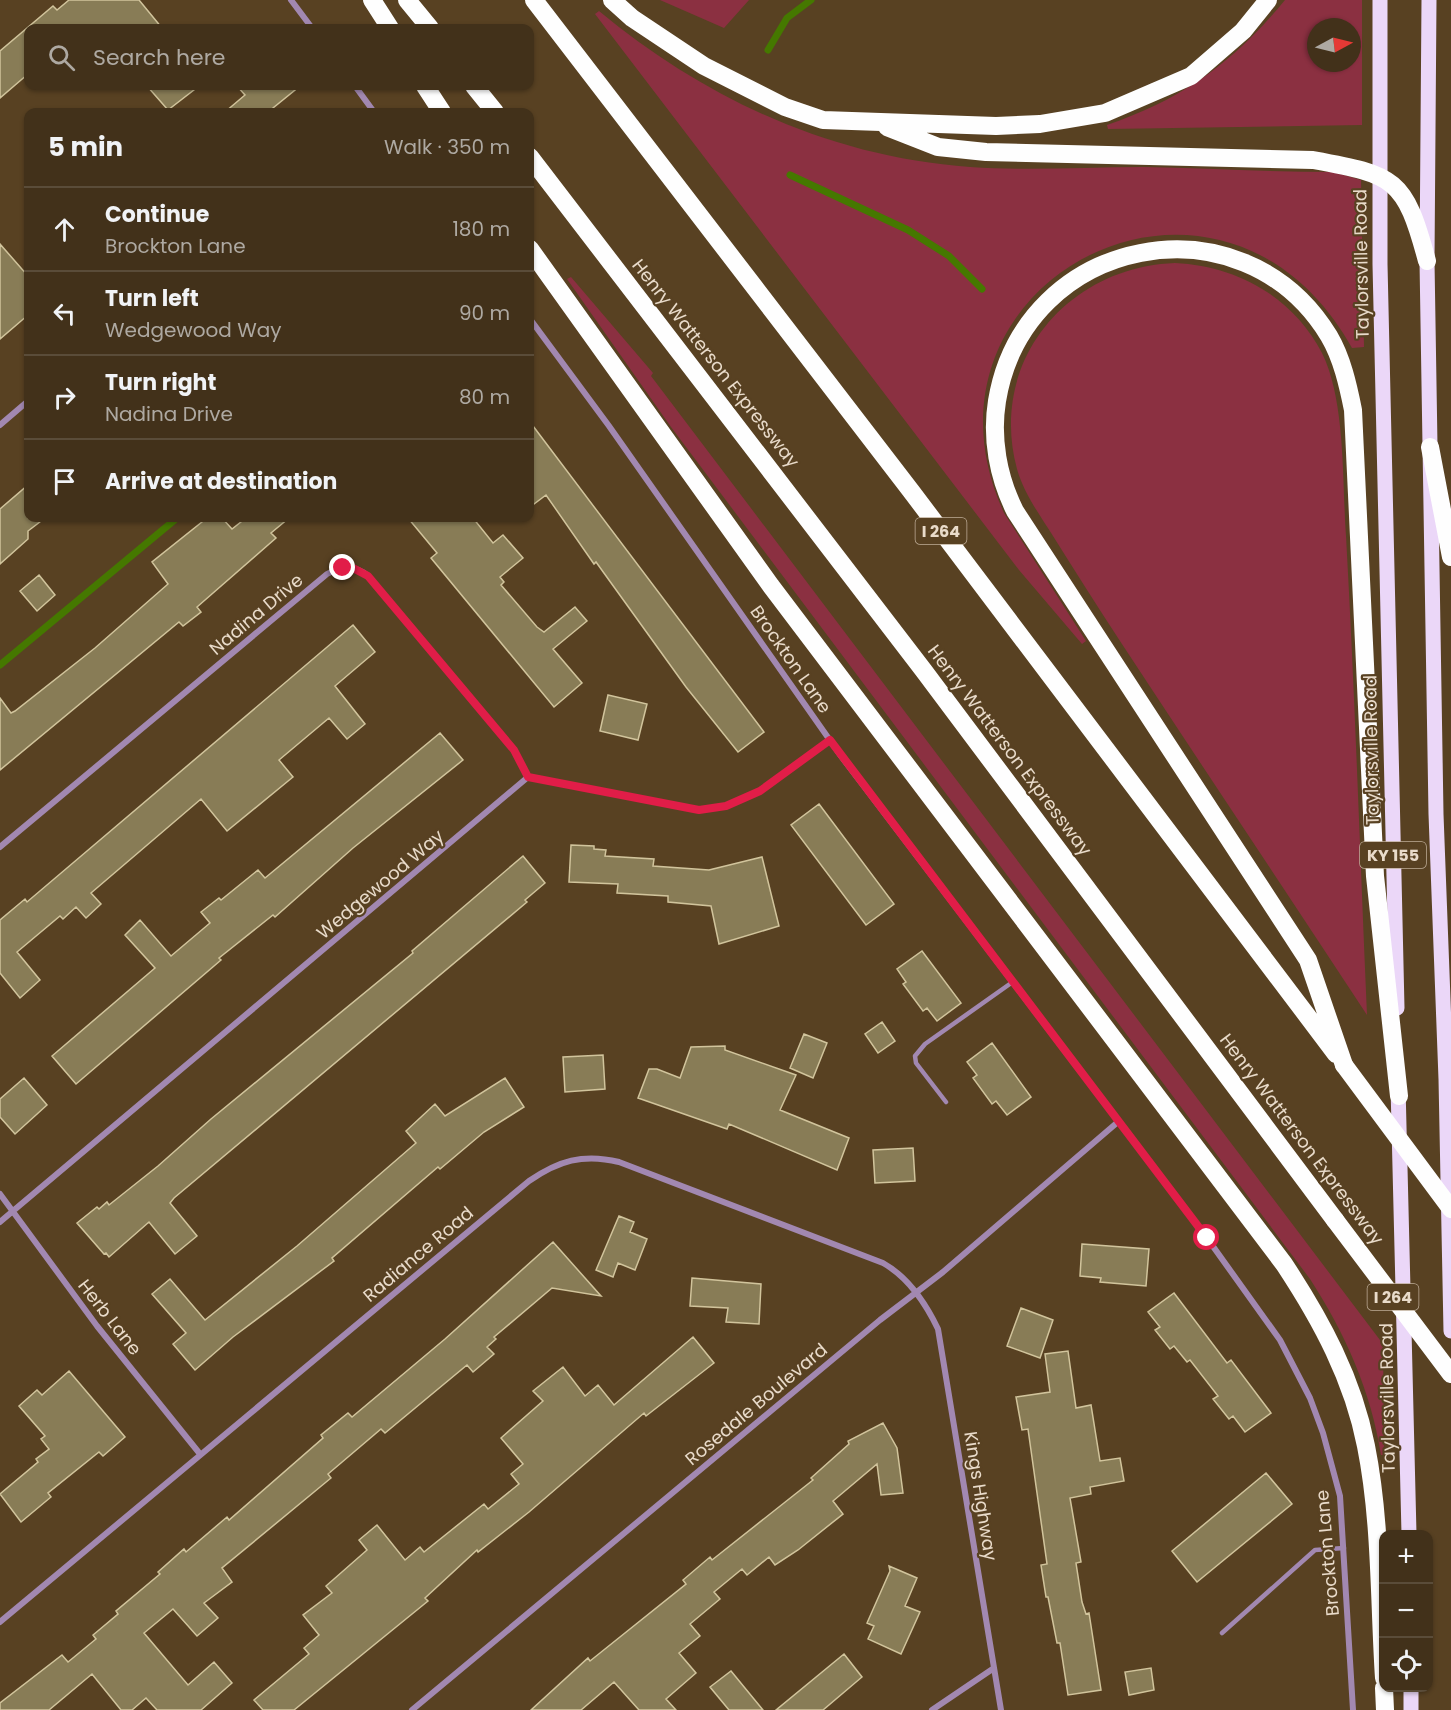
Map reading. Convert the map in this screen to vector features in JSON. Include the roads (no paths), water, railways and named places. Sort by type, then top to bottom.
[{"type":"highway","points":[[372,0],[387,24]]},
{"type":"highway","points":[[407,0],[427,24]]},
{"type":"highway","name":"I 264","points":[[534,0],[903,481],[1451,1209]]},
{"type":"highway","points":[[612,0],[668,43],[741,87],[785,107],[824,120],[996,126],[1040,124],[1105,113],[1191,76],[1243,31],[1268,0]]},
{"type":"highway","points":[[428,90],[440,108]]},
{"type":"highway","points":[[477,90],[492,108]]},
{"type":"highway","points":[[871,121],[938,147],[1313,160],[1364,169],[1379,175],[1396,187],[1408,203],[1417,222],[1427,261]]},
{"type":"highway","name":"Henry Watterson Expressway","points":[[534,162],[889,624],[1451,1374]]},
{"type":"highway","points":[[1344,1065],[1308,960],[1015,511],[1001,474],[996,413],[1004,366],[1014,345],[1037,310],[1058,292],[1098,265],[1125,256],[1178,249],[1200,251],[1224,255],[1250,264],[1274,277],[1312,312],[1330,338],[1348,383],[1353,410],[1375,876],[1399,1096]]},
{"type":"highway","points":[[534,255],[771,586],[1310,1303],[1341,1365],[1366,1445],[1376,1524],[1381,1638]]},
{"type":"highway","points":[[1430,447],[1451,557]]},
{"type":"highway","points":[[1384,1692],[1385,1710]]},
{"type":"main road","name":"Taylorsville Road","points":[[1380,0],[1379,175],[1409,1530]]},
{"type":"main road","name":"KY 155","points":[[1429,0],[1427,261],[1436,814],[1446,1079],[1451,1331]]},
{"type":"main road","points":[[1411,1692],[1411,1710]]},
{"type":"street","points":[[291,0],[309,24]]},
{"type":"street","points":[[358,90],[371,108]]},
{"type":"street","name":"Brockton Lane","points":[[534,324],[616,435],[830,740],[1014,981],[1280,1340],[1310,1398],[1323,1433],[1340,1496],[1353,1710]]},
{"type":"street","points":[[0,425],[24,404]]},
{"type":"street","name":"Nadina Drive","points":[[0,847],[327,574],[343,568],[353,568],[368,576],[514,750],[528,777]]},
{"type":"street","points":[[528,777],[699,810],[726,806],[760,791],[830,740]]},
{"type":"street","name":"Wedgewood Way","points":[[0,1222],[528,777]]},
{"type":"street","name":"Rosedale Boulevard","points":[[412,1710],[880,1320],[916,1293],[1119,1121]]},
{"type":"street","name":"Radiance Road","points":[[0,1622],[529,1181],[549,1167],[567,1160],[590,1157],[619,1162],[896,1270],[916,1293]]},
{"type":"street","name":"Herb Lane","points":[[0,1194],[97,1326],[200,1454]]},
{"type":"street","name":"Kings Highway","points":[[916,1293],[938,1329],[1000,1710]]},
{"type":"street","points":[[932,1710],[994,1668]]},
{"type":"lane","points":[[946,1102],[916,1063],[915,1056],[925,1044],[1014,981]]},
{"type":"lane","points":[[1222,1634],[1315,1550],[1344,1548]]},
{"type":"waterway","points":[[768,50],[787,18],[811,0]]},
{"type":"waterway","points":[[790,175],[908,230],[949,256],[982,289]]},
{"type":"waterway","points":[[0,665],[172,522]]}]
